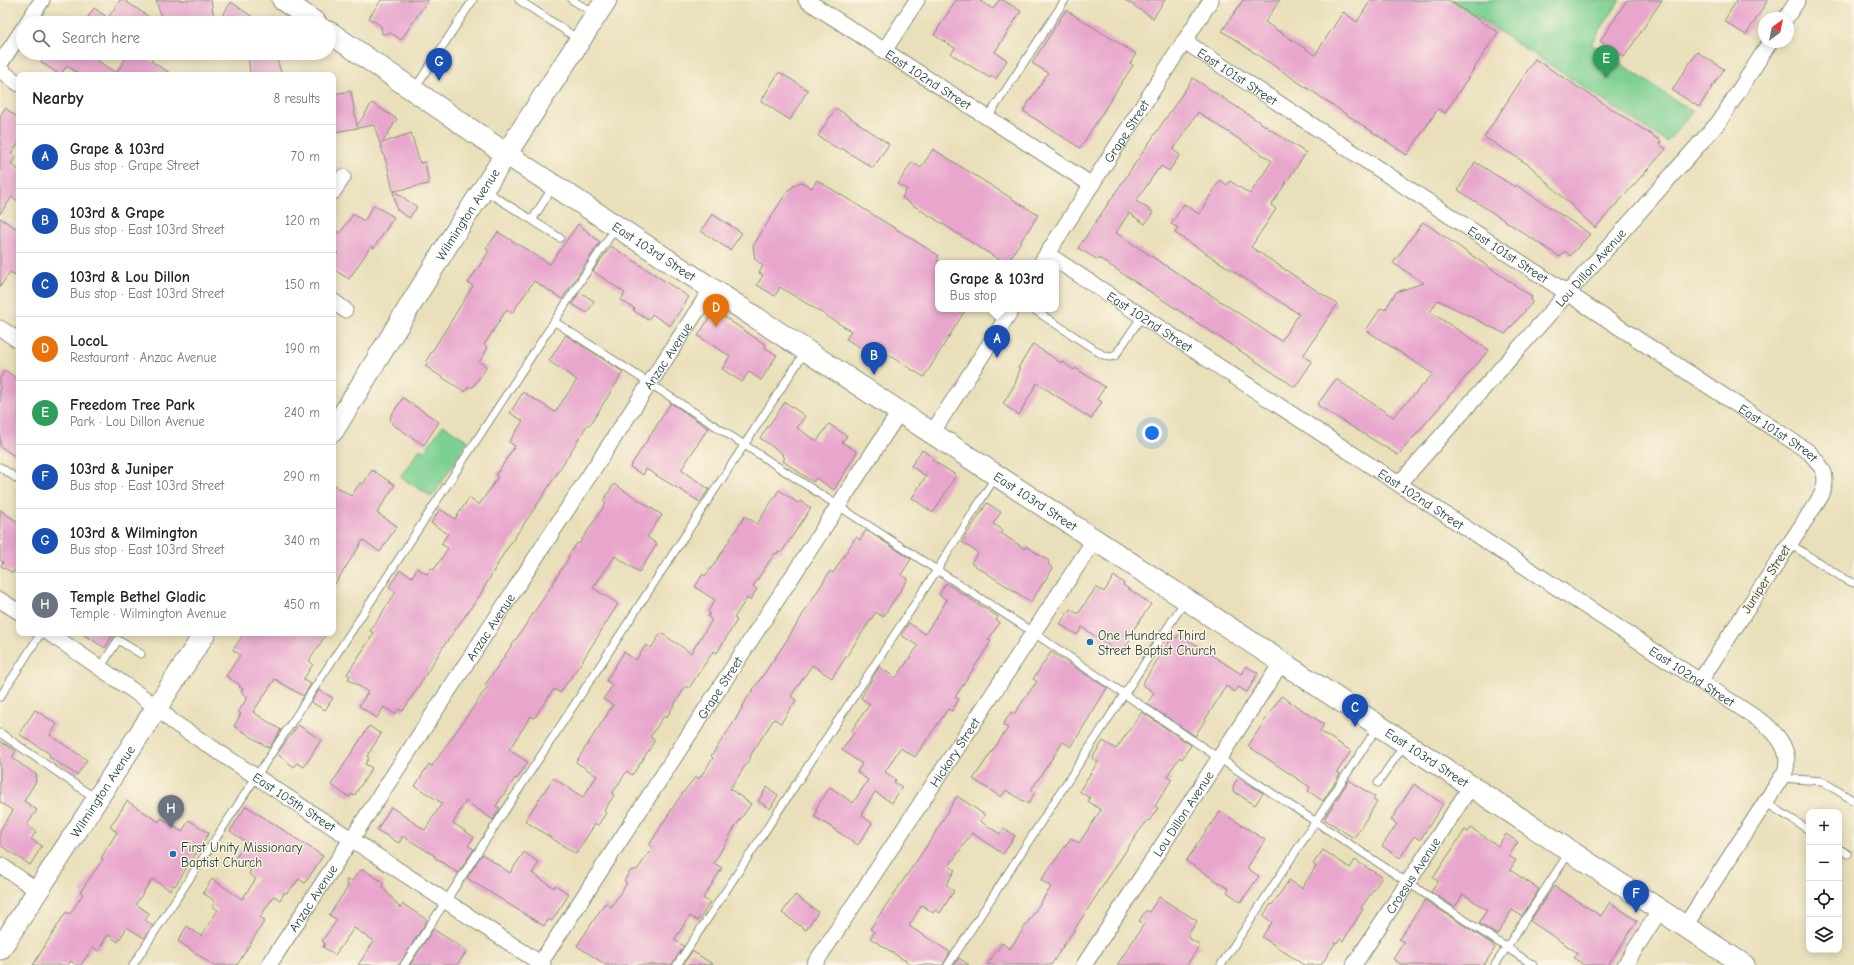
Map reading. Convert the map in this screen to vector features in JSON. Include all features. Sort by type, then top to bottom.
[{"type":"street","points":[[32,16],[42,0]]},
{"type":"street","points":[[283,0],[306,16]]},
{"type":"street","name":"East 102nd Street","points":[[806,0],[1092,184]]},
{"type":"street","points":[[884,51],[917,0]]},
{"type":"street","name":"Grape Street","points":[[1044,258],[1211,0]]},
{"type":"street","points":[[1790,12],[1798,0]]},
{"type":"street","name":"Wilmington Avenue","points":[[336,426],[483,189],[580,40],[600,6]]},
{"type":"street","name":"East 103rd Street","points":[[336,37],[506,154],[1744,965]]},
{"type":"street","points":[[0,64],[16,40]]},
{"type":"street","name":"East 101st Street","points":[[1184,41],[1809,452],[1819,463],[1825,474]]},
{"type":"street","name":"Lou Dillon Avenue","points":[[1399,484],[1718,122],[1766,48]]},
{"type":"street","points":[[0,70],[16,82]]},
{"type":"street","points":[[336,188],[343,177]]},
{"type":"street","name":"East 102nd Street","points":[[1059,267],[1142,316],[1764,723],[1778,737],[1786,753],[1787,766],[1781,778]]},
{"type":"street","name":"Anzac Avenue","points":[[269,965],[712,288]]},
{"type":"street","points":[[932,433],[1010,312]]},
{"type":"street","points":[[0,328],[16,339]]},
{"type":"street","points":[[336,404],[390,337]]},
{"type":"street","name":"Grape Street","points":[[541,964],[900,411]]},
{"type":"street","name":"Juniper Street","points":[[1700,681],[1821,496],[1825,486],[1825,474]]},
{"type":"street","name":"Hickory Street","points":[[814,965],[1095,539]]},
{"type":"street","points":[[0,600],[16,610]]},
{"type":"street","name":"East 105th Street","points":[[53,636],[157,707],[173,722],[541,964]]},
{"type":"street","name":"Wilmington Avenue","points":[[0,949],[203,636]]},
{"type":"street","name":"Lou Dillon Avenue","points":[[1084,965],[1282,662]]},
{"type":"street","points":[[1685,926],[1781,778]]},
{"type":"street","name":"Croesus Avenue","points":[[1354,965],[1470,786]]},
{"type":"street","points":[[0,865],[37,890]]},
{"type":"street","points":[[1625,965],[1660,910]]},
{"type":"lane","points":[[414,91],[473,0]]},
{"type":"lane","points":[[519,0],[580,40]]},
{"type":"lane","points":[[572,0],[600,6]]},
{"type":"lane","points":[[988,117],[1065,0]]},
{"type":"lane","points":[[532,220],[554,185]]},
{"type":"lane","points":[[483,189],[560,238]]},
{"type":"lane","points":[[133,965],[617,226]]},
{"type":"lane","points":[[1038,312],[1103,355],[1109,357],[1115,356],[1142,316]]},
{"type":"lane","points":[[555,322],[1034,633],[1315,822],[1533,965]]},
{"type":"lane","points":[[404,965],[806,350]]},
{"type":"lane","points":[[0,467],[16,478]]},
{"type":"lane","points":[[677,965],[937,570],[997,475]]},
{"type":"lane","points":[[1790,544],[1846,580],[1854,583]]},
{"type":"lane","points":[[948,965],[1187,599]]},
{"type":"lane","points":[[0,696],[39,636]]},
{"type":"lane","points":[[100,668],[118,640],[140,654]]},
{"type":"lane","points":[[1221,965],[1379,725]]},
{"type":"lane","points":[[0,733],[97,799]]},
{"type":"lane","points":[[1378,783],[1405,743]]},
{"type":"lane","points":[[1781,778],[1822,781],[1854,801]]},
{"type":"lane","points":[[1766,802],[1806,828]]},
{"type":"lane","points":[[1495,965],[1570,851]]},
{"type":"lane","points":[[1842,851],[1848,854]]},
{"type":"green space","points":[[1451,0],[1620,0],[1591,44],[1693,112],[1667,142]]},
{"type":"green space","points":[[443,425],[468,441],[432,497],[400,477],[420,449],[424,452]]},
{"type":"building","points":[[120,0],[124,0],[148,16],[109,16]]},
{"type":"building","points":[[156,0],[211,0],[214,16],[161,16]]},
{"type":"building","points":[[381,0],[428,0],[401,40],[391,33],[382,34],[381,26],[369,18]]},
{"type":"building","points":[[956,0],[979,0],[993,9],[999,0],[1003,0],[1021,11],[995,52],[1007,60],[996,79],[991,76],[990,78],[951,54],[955,48],[934,35]]},
{"type":"building","points":[[1125,0],[1165,0],[1153,18]]},
{"type":"building","points":[[1243,0],[1280,0],[1265,22],[1315,55],[1343,12],[1357,22],[1371,0],[1448,0],[1498,32],[1445,113],[1438,109],[1407,155],[1222,31]]},
{"type":"building","points":[[1627,0],[1662,0],[1624,57],[1600,41]]},
{"type":"building","points":[[1737,0],[1768,0],[1760,12],[1758,12],[1758,16],[1746,35],[1724,21]]},
{"type":"building","points":[[231,2],[251,16],[222,16]]},
{"type":"building","points":[[94,8],[105,16],[89,16]]},
{"type":"building","points":[[1066,10],[1136,54],[1130,63],[1133,65],[1080,148],[1023,111],[1048,73],[1032,63]]},
{"type":"building","points":[[1697,52],[1724,69],[1699,107],[1672,90]]},
{"type":"building","points":[[1535,59],[1661,141],[1659,144],[1666,149],[1595,228],[1529,165],[1484,137]]},
{"type":"building","points":[[42,60],[96,60],[114,72],[76,72],[67,66],[62,72],[56,72],[41,62]]},
{"type":"building","points":[[124,60],[152,60],[151,61],[168,72],[117,72]]},
{"type":"building","points":[[249,60],[277,60],[281,72],[250,72]]},
{"type":"building","points":[[779,72],[808,90],[790,120],[761,101]]},
{"type":"building","points":[[1193,78],[1306,153],[1271,205],[1276,209],[1251,247],[1337,304],[1303,356],[1312,362],[1295,387],[1099,258],[1098,260],[1078,248]],"holes":[[[1198,112],[1272,161],[1250,194],[1230,181],[1227,185],[1220,180],[1199,214],[1184,204],[1171,224],[1178,228],[1175,233],[1299,314],[1281,341],[1116,233],[1129,213],[1145,224],[1153,212],[1136,201],[1161,166],[1169,171],[1180,155],[1173,150]]]},
{"type":"building","points":[[351,91],[357,126],[372,103],[397,119],[382,143],[411,133],[420,163],[425,162],[429,184],[394,191],[417,207],[409,218],[397,210],[388,168],[374,125],[336,132],[336,94]]},
{"type":"building","points":[[5,108],[16,116],[16,147],[11,154],[15,157],[11,165],[16,168],[16,200],[12,197],[0,214],[0,116]]},
{"type":"building","points":[[836,108],[889,144],[873,168],[818,136]]},
{"type":"building","points":[[933,149],[1038,215],[1009,260],[999,260],[902,198],[907,189],[898,184],[912,162],[921,168]]},
{"type":"building","points":[[1475,162],[1515,187],[1516,185],[1590,234],[1570,256],[1565,251],[1560,257],[1458,190]]},
{"type":"building","points":[[817,180],[938,255],[938,260],[935,260],[935,312],[964,312],[924,377],[874,346],[869,353],[846,339],[851,331],[780,287],[775,296],[757,285],[763,275],[759,273],[763,266],[755,259],[753,246],[788,190],[800,182],[812,188]]},
{"type":"building","points":[[374,205],[394,217],[374,248],[371,246],[349,279],[336,271],[336,256],[338,253],[336,252],[336,231],[340,233],[353,214],[364,221]]},
{"type":"building","points":[[712,214],[742,233],[730,250],[701,231]]},
{"type":"building","points":[[0,218],[16,228],[16,275],[10,272],[0,287]]},
{"type":"building","points":[[1423,222],[1531,296],[1532,303],[1505,334],[1438,300],[1430,312],[1489,350],[1398,455],[1317,405],[1336,379],[1393,417],[1433,374],[1366,330],[1381,308],[1385,310],[1396,292],[1424,283],[1393,263]]},
{"type":"building","points":[[578,224],[600,242],[562,299],[534,281],[512,313],[507,309],[484,345],[488,348],[479,362],[487,367],[472,388],[469,386],[465,392],[425,366],[428,362],[426,361],[473,286],[468,283],[489,251],[486,249],[498,232],[550,264]]},
{"type":"building","points":[[611,246],[689,297],[670,326],[652,314],[648,320],[633,310],[635,309],[621,300],[625,293],[593,271]]},
{"type":"building","points":[[580,292],[594,301],[587,313],[572,304]]},
{"type":"building","points":[[714,310],[766,345],[765,348],[777,355],[761,380],[749,372],[742,382],[722,369],[730,356],[698,336]]},
{"type":"building","points":[[566,335],[623,372],[590,425],[588,424],[541,499],[504,553],[480,595],[443,647],[403,711],[399,709],[395,714],[384,707],[377,718],[359,706],[368,692],[348,679],[350,676],[347,674],[374,633],[370,631],[396,592],[389,587],[400,570],[412,577],[417,568],[427,574],[431,568],[434,570],[448,548],[441,544],[448,534],[431,523],[440,509],[455,519],[469,498],[479,505],[498,477],[496,475],[515,446],[509,442],[523,421],[510,413],[523,392],[555,412],[577,380],[549,361]]},
{"type":"building","points":[[1033,344],[1061,363],[1061,361],[1074,370],[1075,368],[1105,387],[1097,399],[1102,402],[1091,419],[1037,383],[1019,415],[1003,404],[1015,384],[1020,369],[1018,368]]},
{"type":"building","points":[[5,370],[16,378],[16,457],[0,446],[0,378]]},
{"type":"building","points":[[403,398],[439,422],[424,445],[392,424],[390,417]]},
{"type":"building","points":[[785,402],[805,416],[797,428],[817,441],[829,424],[847,436],[842,442],[857,452],[834,490],[816,478],[813,482],[783,461],[785,458],[782,455],[783,454],[760,438]]},
{"type":"building","points":[[671,403],[708,428],[681,470],[709,489],[700,502],[646,469],[643,475],[630,467]]},
{"type":"building","points":[[922,450],[934,458],[932,460],[956,475],[933,513],[912,498],[926,476],[911,466]]},
{"type":"building","points":[[372,470],[395,485],[377,513],[397,526],[380,552],[363,540],[336,582],[336,486],[351,496],[360,483],[363,484]]},
{"type":"building","points":[[614,484],[662,515],[647,537],[657,544],[639,572],[615,556],[593,588],[618,604],[581,663],[560,693],[554,689],[534,718],[531,716],[509,750],[528,762],[496,806],[500,808],[493,820],[466,801],[453,823],[474,837],[468,846],[474,849],[458,873],[434,857],[435,856],[403,836],[399,843],[377,830],[391,807],[425,830],[442,803],[415,786],[429,764],[432,766],[488,686],[485,685],[545,596],[569,557],[568,556],[577,543],[579,544],[606,503],[603,501]]},
{"type":"building","points":[[779,490],[798,503],[800,501],[811,508],[781,553],[775,553],[753,586],[757,589],[750,600],[747,598],[734,618],[737,620],[717,653],[714,651],[689,688],[686,686],[666,718],[664,716],[650,737],[655,740],[642,761],[632,775],[627,771],[612,794],[614,795],[604,811],[606,813],[598,825],[595,824],[576,854],[525,821],[553,778],[583,797],[597,776],[576,762],[613,705],[603,699],[613,685],[606,681],[624,652],[636,660],[646,645],[651,648],[661,633],[691,653],[712,620],[708,617],[710,613],[708,611],[715,600],[695,587],[703,574],[705,576],[715,563],[745,516],[757,524]]},
{"type":"building","points":[[987,503],[1001,512],[993,524],[1003,530],[1001,533],[1025,549],[1026,546],[1049,561],[1048,564],[1053,568],[1031,602],[971,563],[978,553],[962,542]]},
{"type":"building","points":[[0,510],[16,521],[16,568],[13,573],[1,566],[3,562],[0,560]]},
{"type":"building","points":[[866,530],[911,559],[901,575],[908,579],[883,617],[876,612],[832,678],[812,665],[791,696],[796,700],[781,723],[774,719],[750,756],[751,757],[730,789],[751,804],[735,827],[714,863],[722,868],[703,898],[710,903],[698,921],[690,916],[674,940],[684,946],[672,965],[606,965],[577,946],[605,903],[611,907],[627,883],[624,881],[631,870],[637,870],[653,847],[649,845],[679,798],[696,776],[699,779],[713,758],[711,756],[736,719],[746,700],[783,646],[830,571],[833,573],[856,537],[860,540]]},
{"type":"building","points":[[1114,576],[1124,583],[1123,585],[1151,604],[1127,639],[1130,641],[1121,654],[1082,627],[1077,635],[1060,624],[1070,609],[1078,614],[1096,587],[1104,592]]},
{"type":"building","points":[[946,583],[998,617],[996,620],[1000,622],[988,640],[991,641],[985,651],[955,697],[959,699],[952,711],[948,709],[915,757],[900,748],[885,772],[896,780],[894,782],[902,787],[892,803],[875,792],[862,813],[862,816],[872,823],[858,845],[814,816],[817,811],[815,810],[830,787],[853,803],[868,780],[857,772],[862,764],[842,750],[854,733],[851,731],[870,704],[861,698],[879,667],[896,678],[918,646],[901,635],[909,623],[925,634],[947,600],[939,595]]},
{"type":"building","points":[[1179,634],[1241,674],[1246,666],[1258,673],[1247,692],[1238,687],[1235,692],[1226,686],[1195,736],[1147,704],[1154,693],[1142,684],[1173,636],[1177,638]]},
{"type":"building","points":[[86,636],[112,636],[105,648]]},
{"type":"building","points":[[242,636],[325,636],[309,661],[313,664],[303,680],[311,684],[303,696],[275,679],[253,712],[281,730],[269,748],[234,726],[241,714],[238,712],[248,697],[241,692],[243,689],[239,687],[240,685],[226,676],[240,655],[233,650]]},
{"type":"building","points":[[1051,652],[1107,688],[1071,747],[1063,742],[1031,790],[1035,792],[1028,804],[1006,790],[1001,797],[973,779],[1008,728],[1003,725],[1011,712],[1014,714],[1037,681],[1033,679]]},
{"type":"building","points":[[319,690],[333,698],[325,710],[311,702]]},
{"type":"building","points":[[1281,696],[1324,724],[1320,731],[1351,751],[1337,772],[1340,774],[1323,801],[1308,791],[1310,787],[1248,746]]},
{"type":"building","points":[[35,710],[57,724],[50,735],[87,760],[77,775],[49,757],[50,754],[19,734]]},
{"type":"building","points":[[1142,712],[1191,745],[1182,759],[1180,757],[1167,776],[1172,779],[1155,806],[1158,808],[1137,834],[1051,965],[987,965],[1002,943],[1010,949],[1051,887],[1041,880],[1071,838],[1079,843],[1101,810],[1088,801],[1090,798],[1079,791],[1098,762],[1092,758],[1103,741],[1116,749]]},
{"type":"building","points":[[298,725],[321,740],[304,767],[297,763],[294,767],[277,754]]},
{"type":"building","points":[[369,726],[381,734],[367,756],[369,758],[365,764],[372,768],[354,796],[351,794],[349,797],[331,785]]},
{"type":"building","points":[[0,741],[16,751],[12,758],[37,775],[35,778],[36,781],[24,801],[37,810],[27,825],[36,832],[31,839],[42,846],[30,865],[0,845],[0,830],[13,811],[0,802]]},
{"type":"building","points":[[1238,778],[1263,793],[1255,805],[1233,791],[1233,786]]},
{"type":"building","points":[[1349,780],[1375,797],[1373,800],[1377,802],[1354,838],[1324,819]]},
{"type":"building","points":[[1414,784],[1443,804],[1420,840],[1414,836],[1400,858],[1382,846],[1397,824],[1391,820]]},
{"type":"building","points":[[767,787],[778,795],[770,809],[758,801]]},
{"type":"building","points":[[957,796],[985,815],[980,821],[1000,834],[1004,828],[1015,836],[1003,854],[972,833],[949,866],[955,870],[946,885],[954,891],[940,913],[935,910],[933,913],[922,905],[909,926],[950,952],[943,965],[912,965],[870,938],[874,932],[870,929],[932,838]]},
{"type":"building","points":[[127,801],[159,822],[161,818],[182,832],[189,820],[209,833],[175,886],[173,885],[170,890],[152,879],[136,904],[150,914],[145,920],[153,926],[144,938],[127,927],[118,942],[108,935],[98,951],[93,947],[81,965],[77,965],[71,961],[68,965],[33,965],[66,912],[70,914],[83,894],[80,892],[103,859],[101,858],[117,832],[110,827]]},
{"type":"building","points":[[246,806],[323,856],[305,883],[299,879],[287,893],[285,892],[280,900],[274,896],[260,917],[265,920],[237,965],[213,965],[178,941],[187,926],[201,936],[218,910],[212,906],[215,901],[203,893],[212,879],[242,899],[256,879],[249,874],[251,870],[235,859],[246,842],[230,831]]},
{"type":"building","points":[[1220,811],[1265,840],[1247,868],[1259,876],[1241,902],[1227,892],[1229,889],[1186,861]]},
{"type":"building","points":[[1471,828],[1498,846],[1506,834],[1518,842],[1509,856],[1516,860],[1510,870],[1539,889],[1522,916],[1512,910],[1497,935],[1479,923],[1487,910],[1463,894],[1455,907],[1431,892],[1438,881],[1433,878],[1465,830],[1468,832]]},
{"type":"building","points":[[1323,850],[1350,868],[1355,860],[1382,877],[1361,908],[1363,909],[1343,941],[1340,939],[1337,943],[1336,942],[1321,965],[1304,965],[1262,937],[1272,922],[1263,916],[1289,880],[1302,888],[1316,866],[1313,864]]},
{"type":"building","points":[[524,852],[539,863],[532,873],[554,888],[555,885],[569,894],[552,921],[549,919],[544,926],[467,878],[482,854],[510,873]]},
{"type":"building","points":[[364,870],[384,883],[382,886],[400,908],[403,904],[427,920],[399,965],[358,965],[374,941],[354,928],[335,955],[323,947],[325,943],[322,941],[337,920],[329,915],[348,887],[346,880],[352,881],[359,871]]},
{"type":"building","points":[[1554,886],[1601,916],[1610,902],[1637,921],[1608,965],[1584,965],[1574,958],[1578,953],[1530,921]]},
{"type":"building","points":[[795,895],[818,912],[806,930],[782,913]]},
{"type":"building","points":[[1159,897],[1197,921],[1187,937],[1200,945],[1187,965],[1117,965],[1144,924],[1139,921],[1146,910],[1149,912]]},
{"type":"building","points":[[1425,900],[1492,944],[1495,948],[1484,965],[1402,965],[1393,959],[1404,942],[1399,939]]},
{"type":"building","points":[[433,929],[467,951],[457,965],[410,965]]},
{"type":"building","points":[[692,951],[714,965],[683,965]]},
{"type":"building","points":[[959,958],[969,965],[954,965]]},
{"type":"place","name":"Freedom Tree Park","points":[[1606,78]]},
{"type":"place","name":"103rd & Wilmington","points":[[439,81]]},
{"type":"place","name":"LocoL","points":[[716,327]]},
{"type":"place","name":"Grape & 103rd","points":[[997,358]]},
{"type":"place","name":"103rd & Grape","points":[[874,375]]},
{"type":"place","name":"One Hundred Third Street Baptist Church","points":[[1090,642]]},
{"type":"place","name":"103rd & Lou Dillon","points":[[1355,727]]},
{"type":"place","name":"Temple Bethel Gladic","points":[[171,828]]},
{"type":"place","name":"First Unity Missionary Baptist Church","points":[[173,854]]},
{"type":"place","name":"103rd & Juniper","points":[[1636,913]]}]
